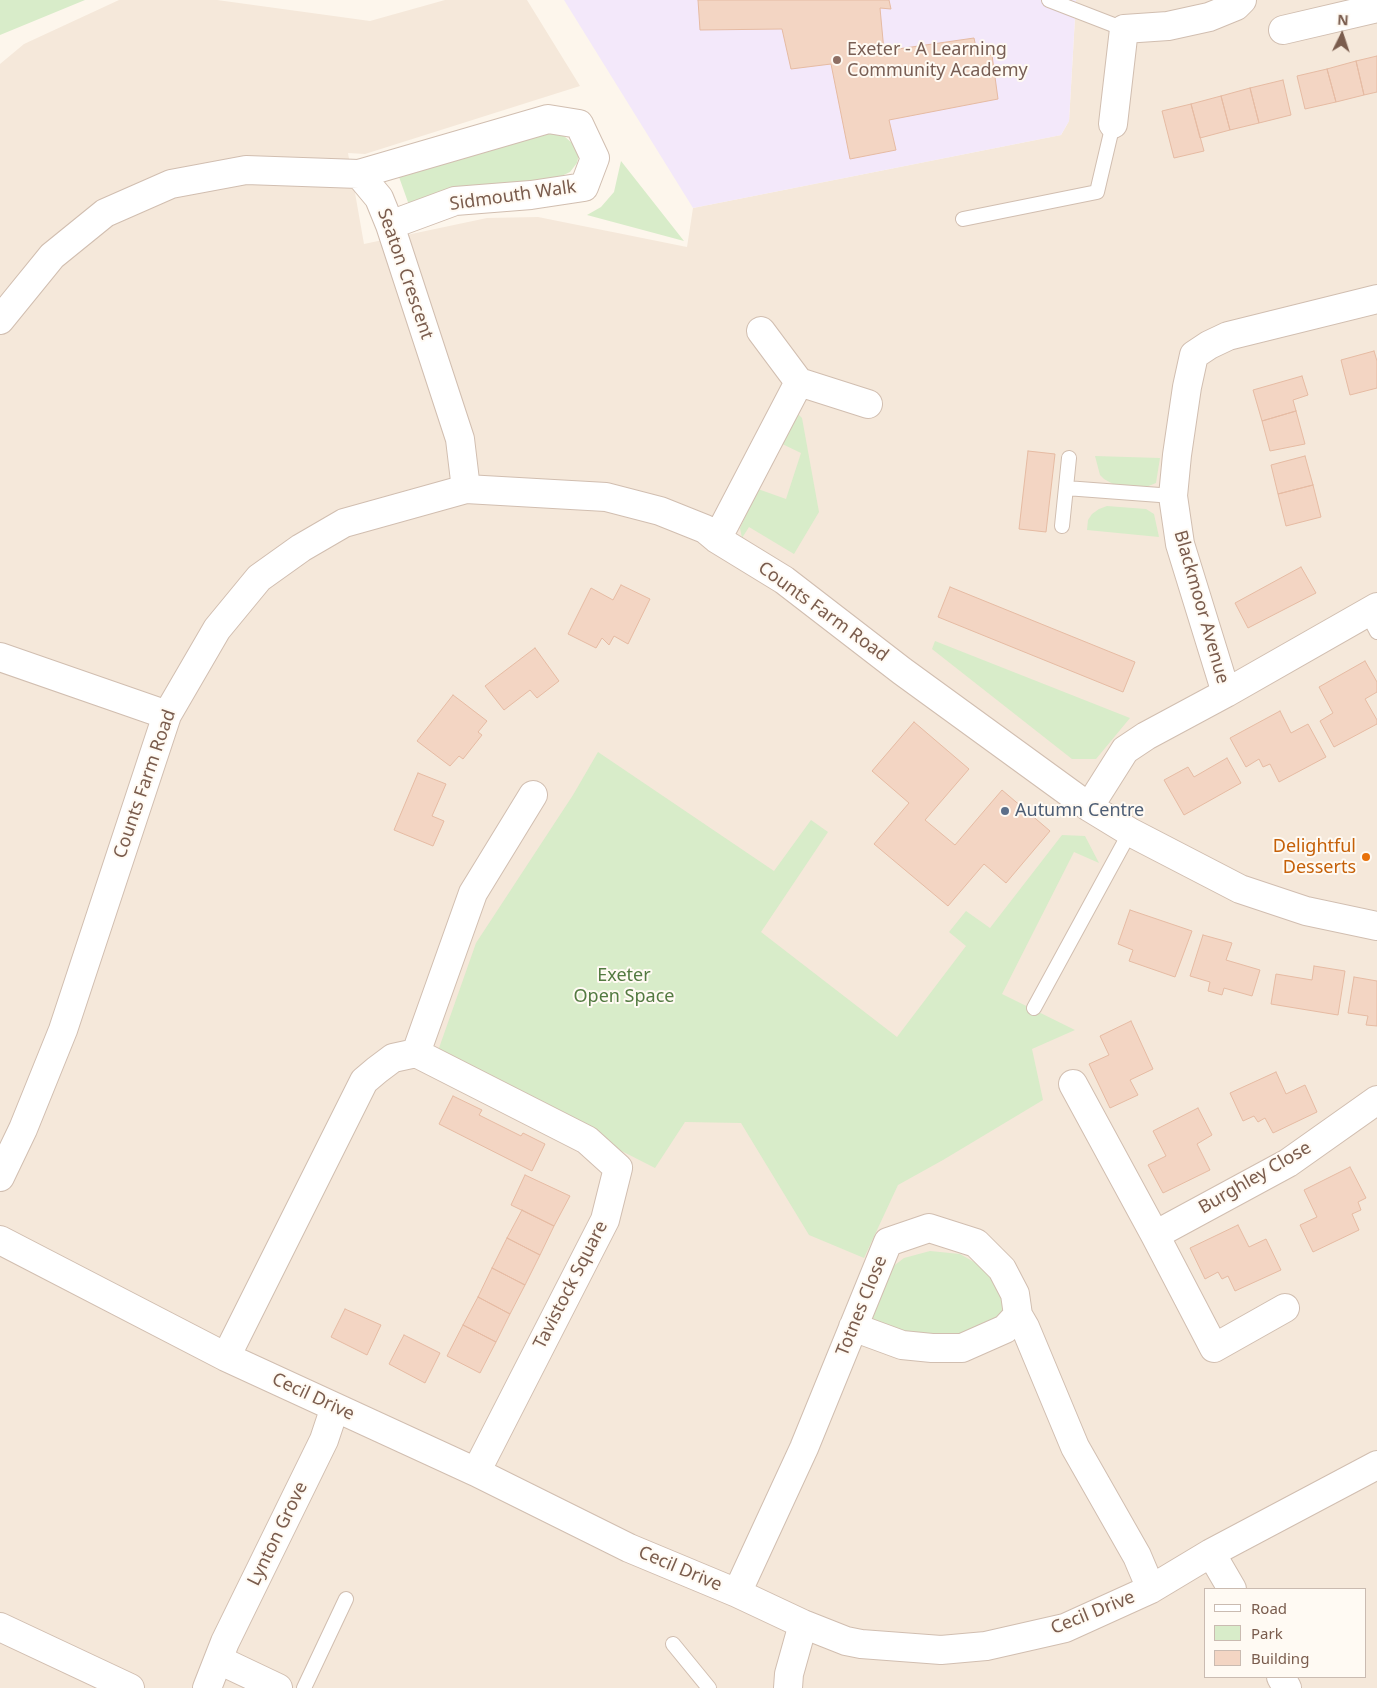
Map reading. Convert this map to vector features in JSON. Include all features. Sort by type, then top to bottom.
[{"type":"street","points":[[1112,124],[1124,29],[1168,26],[1209,17],[1236,6],[1242,0]]},
{"type":"street","points":[[1283,30],[1326,10],[1377,8]]},
{"type":"street","name":"Sidmouth Walk","points":[[359,174],[548,119],[579,124],[595,158],[584,187],[531,196],[454,201],[390,225]]},
{"type":"street","points":[[0,320],[52,256],[105,213],[171,184],[246,170],[359,174]]},
{"type":"street","name":"Seaton Crescent","points":[[359,174],[379,198],[390,225],[460,439],[466,488]]},
{"type":"street","name":"Blackmoor Avenue","points":[[1226,693],[1180,544],[1173,496],[1187,387],[1194,356],[1209,345],[1228,336],[1377,299]]},
{"type":"street","points":[[761,331],[799,382],[868,404]]},
{"type":"street","points":[[717,540],[799,382]]},
{"type":"street","name":"Counts Farm Road","points":[[0,1177],[23,1129],[63,1030],[167,715],[217,628],[259,578],[301,548],[344,523],[466,488],[606,497],[660,511],[705,529],[717,540],[784,580],[902,671],[1089,807],[1130,832],[1240,889],[1306,911],[1377,926]]},
{"type":"street","points":[[1089,807],[1125,750],[1146,736],[1374,617]]},
{"type":"street","points":[[0,657],[167,715]]},
{"type":"street","points":[[226,1357],[364,1081],[393,1058],[416,1053],[473,893],[533,795]]},
{"type":"street","name":"Tavistock Square","points":[[416,1053],[588,1140],[618,1168],[605,1220],[476,1472]]},
{"type":"street","points":[[1073,1084],[1214,1348],[1285,1308]]},
{"type":"street","name":"Burghley Close","points":[[1155,1235],[1288,1163],[1377,1100]]},
{"type":"street","name":"Totnes Close","points":[[738,1593],[804,1448],[888,1242],[929,1228],[976,1243],[1002,1269],[1015,1294],[1018,1315],[1025,1327],[1075,1447],[1137,1556],[1151,1589]]},
{"type":"street","name":"Cecil Drive","points":[[0,1240],[226,1357],[476,1472],[629,1548],[738,1593],[803,1624],[846,1641],[861,1644],[941,1650],[986,1646],[1065,1628],[1151,1589],[1212,1553],[1377,1466]]},
{"type":"street","points":[[853,1326],[902,1345],[962,1348],[1005,1329],[1018,1315]]},
{"type":"street","name":"Lynton Grove","points":[[207,1688],[225,1642],[324,1440],[335,1406]]},
{"type":"street","points":[[1212,1553],[1231,1588]]},
{"type":"street","points":[[788,1688],[789,1674],[803,1624]]},
{"type":"street","points":[[0,1627],[130,1688]]},
{"type":"street","points":[[218,1660],[278,1688]]},
{"type":"lane","points":[[1049,0],[1124,29]]},
{"type":"lane","points":[[963,219],[1097,192],[1112,124]]},
{"type":"lane","points":[[1062,526],[1069,458]]},
{"type":"lane","points":[[1066,488],[1173,496]]},
{"type":"lane","points":[[1034,1008],[1130,832]]},
{"type":"lane","points":[[304,1688],[346,1599]]},
{"type":"lane","points":[[673,1644],[709,1688]]},
{"type":"shaded area","points":[[119,0],[217,0],[370,21],[445,0],[527,0],[580,86],[365,154],[348,153],[364,244],[487,218],[538,217],[687,247],[693,208],[1061,135],[1069,121],[1076,0],[1377,0],[1377,1688],[0,1688],[0,64],[24,44]]},
{"type":"shaded area","name":"Exeter - A Learning Community Academy","points":[[564,0],[1076,0],[1069,121],[1061,135],[693,208]]},
{"type":"green space","points":[[0,0],[85,0],[0,35]]},
{"type":"green space","points":[[549,131],[564,136],[580,150],[577,163],[570,172],[547,183],[409,205],[399,177]]},
{"type":"green space","points":[[621,161],[684,241],[587,215],[601,207],[614,192]]},
{"type":"green space","points":[[797,413],[802,418],[819,512],[794,554],[749,527],[742,538],[740,528],[758,489],[786,499],[801,453],[778,442]]},
{"type":"green space","points":[[1095,456],[1160,458],[1156,483],[1146,487],[1113,484],[1100,475]]},
{"type":"green space","points":[[1107,506],[1146,509],[1154,514],[1159,537],[1087,530],[1088,520],[1092,514]]},
{"type":"green space","points":[[935,641],[1130,718],[1096,759],[1072,759],[932,649]]},
{"type":"green space","name":"Exeter Open Space","points":[[598,752],[774,871],[811,820],[828,832],[761,932],[897,1037],[966,946],[949,932],[966,911],[990,928],[1062,835],[1085,836],[1099,863],[1074,852],[1002,994],[1075,1030],[1032,1049],[1043,1100],[898,1185],[864,1258],[809,1235],[741,1123],[685,1122],[655,1168],[464,1071],[439,1048],[476,943],[573,795]]},
{"type":"green space","points":[[930,1251],[960,1254],[981,1266],[998,1286],[1005,1303],[1001,1319],[959,1337],[926,1337],[883,1329],[872,1319],[869,1306],[887,1271],[904,1258]]},
{"type":"building","points":[[698,0],[889,0],[891,9],[880,8],[884,51],[974,38],[978,57],[992,55],[998,99],[889,120],[896,150],[850,159],[831,64],[791,69],[782,29],[700,30]]},
{"type":"building","points":[[1377,56],[1377,92],[1364,95],[1356,61]]},
{"type":"building","points":[[1356,61],[1364,95],[1336,102],[1327,69]]},
{"type":"building","points":[[1327,69],[1336,102],[1305,109],[1297,76]]},
{"type":"building","points":[[1283,80],[1291,115],[1259,123],[1250,88]]},
{"type":"building","points":[[1250,88],[1259,123],[1230,130],[1221,96]]},
{"type":"building","points":[[1221,96],[1230,130],[1200,138],[1191,104]]},
{"type":"building","points":[[1191,104],[1204,151],[1174,158],[1162,111]]},
{"type":"building","points":[[1374,351],[1377,361],[1377,388],[1350,395],[1341,360]]},
{"type":"building","points":[[1302,376],[1308,395],[1293,400],[1296,411],[1262,421],[1253,390]]},
{"type":"building","points":[[1296,411],[1305,444],[1270,451],[1262,421]]},
{"type":"building","points":[[1028,451],[1055,454],[1046,532],[1019,529]]},
{"type":"building","points":[[1305,456],[1313,485],[1278,494],[1271,465]]},
{"type":"building","points":[[1313,485],[1321,517],[1286,526],[1278,494]]},
{"type":"building","points":[[1301,567],[1316,593],[1248,628],[1235,603]]},
{"type":"building","points":[[621,585],[650,599],[628,644],[614,636],[609,645],[602,638],[596,648],[568,634],[591,588],[613,600]]},
{"type":"building","points":[[950,587],[1135,662],[1123,692],[938,617]]},
{"type":"building","points":[[535,648],[559,681],[537,698],[530,690],[504,710],[485,686]]},
{"type":"building","points":[[1365,661],[1377,682],[1377,692],[1365,699],[1377,720],[1377,724],[1334,747],[1320,721],[1333,713],[1319,687]]},
{"type":"building","points":[[453,695],[487,721],[478,732],[482,735],[463,759],[459,756],[450,766],[417,741]]},
{"type":"building","points":[[1280,711],[1291,733],[1308,724],[1326,757],[1279,782],[1270,764],[1263,767],[1259,759],[1246,767],[1230,738]]},
{"type":"building","name":"Autumn Centre","points":[[914,722],[969,769],[925,820],[955,845],[1002,790],[1050,831],[1006,883],[984,864],[948,906],[874,844],[909,803],[872,771]]},
{"type":"building","points":[[1227,758],[1241,783],[1184,815],[1164,780],[1188,767],[1194,777]]},
{"type":"building","points":[[418,773],[446,784],[432,816],[444,821],[433,846],[394,830]]},
{"type":"building","points":[[1130,910],[1192,931],[1175,977],[1129,961],[1133,950],[1118,944]]},
{"type":"building","points":[[1203,935],[1232,943],[1226,960],[1260,970],[1252,996],[1224,988],[1222,995],[1208,991],[1210,982],[1190,976]]},
{"type":"building","points":[[1314,966],[1345,971],[1338,1015],[1271,1004],[1276,974],[1312,980]]},
{"type":"building","points":[[1354,977],[1377,981],[1377,1026],[1366,1025],[1368,1016],[1348,1013]]},
{"type":"building","points":[[1131,1021],[1153,1069],[1130,1080],[1138,1095],[1110,1108],[1089,1064],[1109,1055],[1100,1036]]},
{"type":"building","points":[[1276,1072],[1286,1094],[1305,1085],[1317,1112],[1273,1133],[1265,1118],[1258,1122],[1254,1116],[1243,1121],[1230,1093]]},
{"type":"building","points":[[453,1096],[482,1110],[479,1115],[521,1136],[523,1133],[545,1144],[532,1171],[439,1124]]},
{"type":"building","points":[[1198,1108],[1212,1135],[1197,1144],[1210,1170],[1163,1193],[1148,1165],[1166,1156],[1153,1131]]},
{"type":"building","points":[[1350,1167],[1366,1198],[1358,1202],[1361,1210],[1352,1214],[1359,1230],[1313,1252],[1300,1225],[1317,1217],[1304,1190]]},
{"type":"building","points":[[525,1175],[570,1196],[554,1226],[511,1205]]},
{"type":"building","points":[[522,1210],[554,1226],[540,1255],[507,1238]]},
{"type":"building","points":[[1238,1225],[1249,1247],[1266,1239],[1281,1270],[1235,1291],[1228,1276],[1222,1279],[1218,1272],[1205,1279],[1190,1248]]},
{"type":"building","points":[[507,1238],[540,1255],[525,1285],[492,1268]]},
{"type":"building","points":[[492,1268],[525,1285],[510,1314],[478,1297]]},
{"type":"building","points":[[478,1297],[510,1314],[496,1342],[463,1325]]},
{"type":"building","points":[[345,1309],[381,1325],[367,1355],[331,1337]]},
{"type":"building","points":[[463,1325],[496,1342],[480,1373],[447,1356]]},
{"type":"building","points":[[404,1335],[440,1353],[425,1383],[389,1364]]},
{"type":"place","name":"Exeter - A Learning Community Academy","points":[[837,60]]},
{"type":"place","name":"Autumn Centre","points":[[1005,811]]},
{"type":"place","name":"Delightful Desserts","points":[[1366,857]]}]
